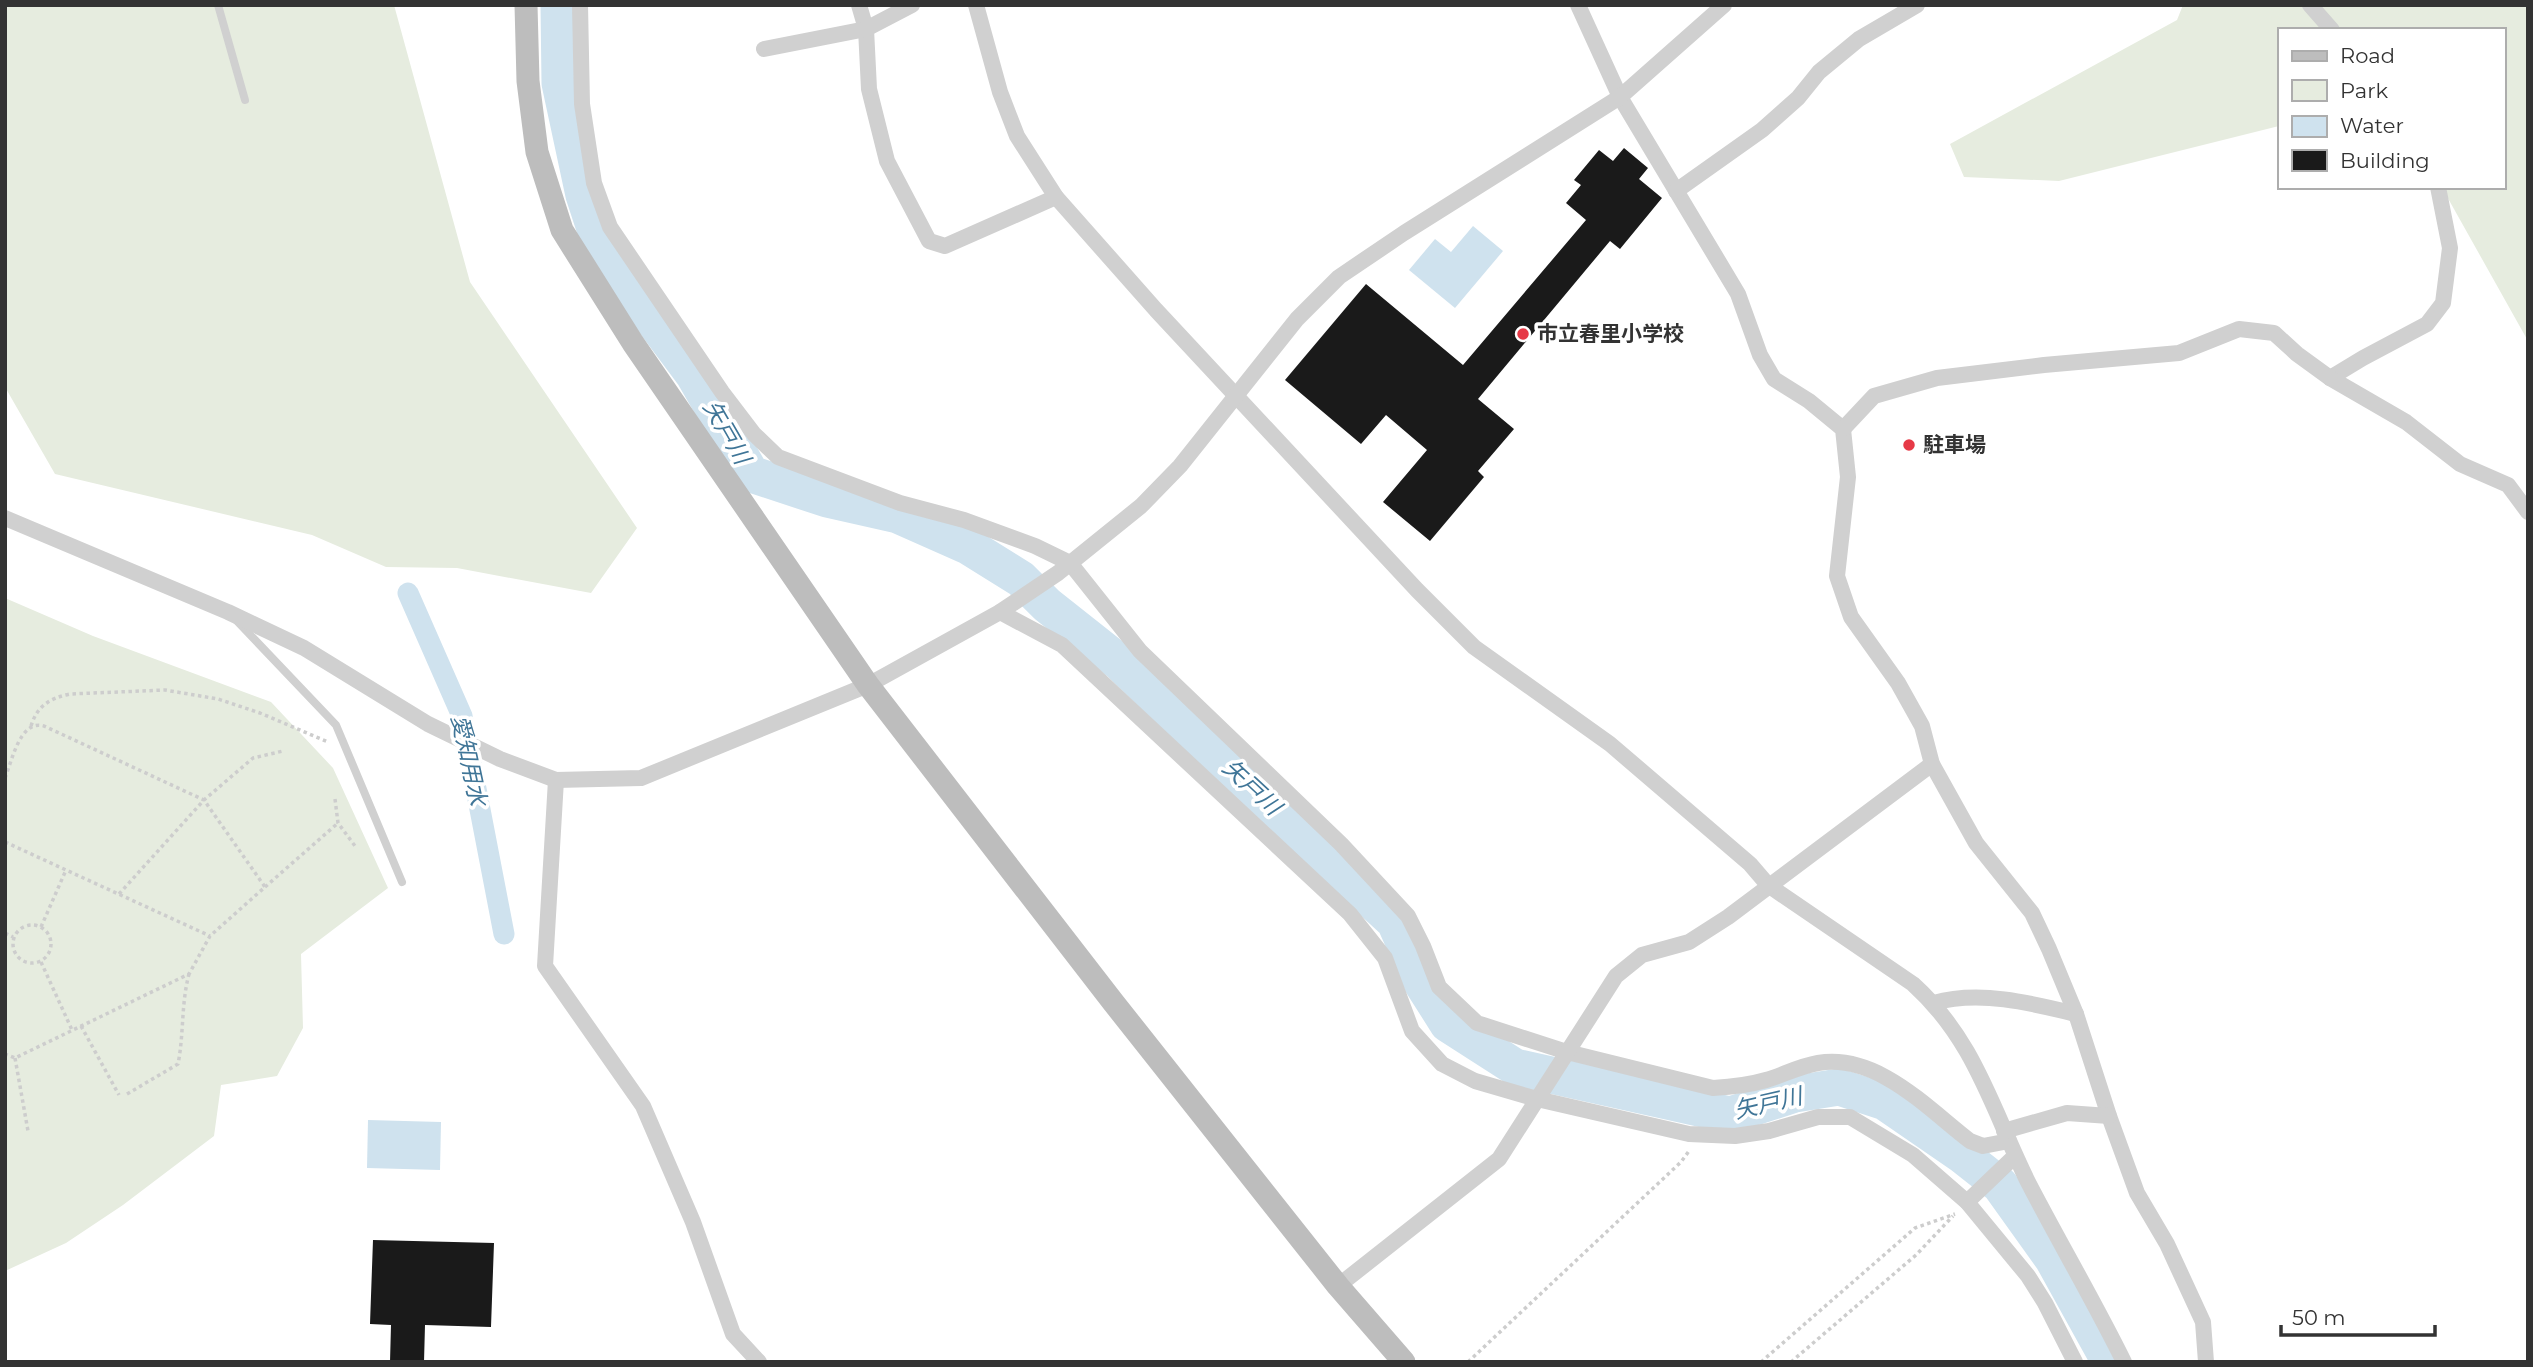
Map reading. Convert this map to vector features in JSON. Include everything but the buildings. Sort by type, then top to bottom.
[{"type":"street","points":[[526,5],[528,81],[537,152],[562,230],[633,343],[868,685],[1113,1002],[1338,1286],[1404,1362]]},
{"type":"street","points":[[580,5],[582,104],[594,183],[610,227],[722,392],[754,434],[779,457],[900,503],[976,525],[1035,546],[1064,568],[1140,651],[1341,844],[1408,916],[1439,987],[1477,1023],[1567,1052],[1713,1088],[1736,1087],[1763,1081],[1816,1063],[1834,1062],[1864,1067],[1883,1074],[1970,1141],[1983,1146],[2010,1142],[2067,1114],[2109,1116]]},
{"type":"street","points":[[859,5],[866,29],[869,89],[887,161],[929,241],[944,246],[1056,197]]},
{"type":"street","points":[[764,49],[866,29],[912,5]]},
{"type":"street","points":[[975,5],[1000,92],[1017,136],[1056,197],[1236,397],[1417,590],[1474,647],[1610,744],[1750,864],[1768,885],[1913,984],[1934,1003],[1957,1033],[1980,1074],[2010,1142],[2124,1362]]},
{"type":"street","points":[[1578,5],[1620,97],[1738,294],[1760,355],[1774,379],[1809,401],[1843,429],[1848,477],[1837,576],[1850,617],[1898,683],[1922,726],[1932,764],[1976,843],[2032,913],[2076,1014],[2137,1193],[2166,1244],[2203,1322],[2207,1362]]},
{"type":"street","points":[[5,518],[228,612],[304,648],[428,723],[500,759],[556,780],[641,778],[868,685],[1000,612],[1064,568],[1141,506],[1180,466],[1297,319],[1339,277],[1620,97],[1724,5]]},
{"type":"street","points":[[1676,191],[1762,130],[1798,98],[1819,72],[1859,39],[1917,5]]},
{"type":"street","points":[[2310,5],[2330,28]]},
{"type":"street","points":[[2330,378],[2427,324],[2443,303],[2449,248],[2438,189]]},
{"type":"street","points":[[1843,429],[1874,396],[1937,378],[2179,353],[2239,329],[2274,333],[2330,378],[2406,422],[2459,464],[2508,485],[2528,512]]},
{"type":"street","points":[[1000,612],[1062,645],[1349,914],[1385,958],[1412,1031],[1443,1064],[1475,1081],[1537,1100],[1691,1134],[1735,1136],[1769,1131],[1818,1117],[1850,1117],[1913,1156],[2028,1276],[2076,1362]]},
{"type":"street","points":[[1338,1286],[1499,1159],[1616,976],[1642,955],[1689,942],[1728,917],[1932,764]]},
{"type":"street","points":[[556,780],[545,966],[643,1106],[692,1223],[733,1334],[759,1362]]},
{"type":"street","points":[[1934,1003],[1953,998],[1996,1000],[2038,1004],[2076,1014]]},
{"type":"street","points":[[1961,1208],[2010,1142]]},
{"type":"lane","points":[[218,5],[245,100]]},
{"type":"lane","points":[[228,612],[337,725],[402,882]]},
{"type":"path","points":[[5,778],[23,733],[43,705],[55,697],[70,694],[165,690],[218,699],[261,713],[348,753]]},
{"type":"path","points":[[30,726],[44,726],[204,800],[265,887]]},
{"type":"path","points":[[119,894],[204,800],[253,758],[283,751]]},
{"type":"path","points":[[335,799],[338,822],[355,846]]},
{"type":"path","points":[[127,1094],[178,1064],[182,1043],[184,992],[189,974],[210,936],[338,822]]},
{"type":"path","points":[[5,842],[210,936]]},
{"type":"path","points":[[41,927],[66,870]]},
{"type":"path","points":[[31,925],[41,927],[50,934],[50,954],[41,962],[24,962],[12,947],[13,937],[21,928],[31,925]]},
{"type":"path","points":[[5,933],[13,937]]},
{"type":"path","points":[[41,962],[72,1031]]},
{"type":"path","points":[[5,1054],[15,1058],[189,974]]},
{"type":"path","points":[[82,1026],[119,1096]]},
{"type":"path","points":[[15,1058],[28,1131]]},
{"type":"path","points":[[1468,1362],[1681,1162],[1690,1150],[1691,1134]]},
{"type":"path","points":[[1761,1362],[1915,1228],[1961,1208]]},
{"type":"path","points":[[1791,1362],[1916,1255],[1961,1208]]},
{"type":"green space","points":[[8,5],[394,5],[470,282],[637,528],[591,593],[457,568],[386,567],[312,535],[55,474],[5,387],[5,8]]},
{"type":"green space","points":[[2183,5],[2528,5],[2528,341],[2445,193],[2437,189],[2505,189],[2505,28],[2278,28],[2278,126],[2059,181],[1964,177],[1950,144],[2177,20]]},
{"type":"green space","points":[[5,598],[93,636],[271,702],[333,768],[388,888],[301,954],[303,1028],[277,1076],[221,1085],[214,1136],[123,1205],[66,1243],[5,1271]]},
{"type":"water","points":[[1473,226],[1503,251],[1455,308],[1409,270],[1435,239],[1451,252]]},
{"type":"water","points":[[368,1120],[441,1122],[440,1170],[367,1168]]},
{"type":"waterway","name":"矢戸川","points":[[559,5],[560,83],[584,195],[603,253],[694,375],[751,474],[827,499],[898,515],[968,546],[1021,579],[1047,605],[1119,662],[1395,922],[1422,983],[1448,1024],[1515,1067],[1730,1115],[1795,1094],[1839,1087],[1885,1102],[2000,1185],[2053,1259],[2110,1362]]},
{"type":"waterway","name":"愛知用水","points":[[408,593],[462,716],[504,934]]},
{"type":"place","name":"市立春里小学校","points":[[1523,334]]},
{"type":"place","name":"駐車場","points":[[1909,445]]}]
